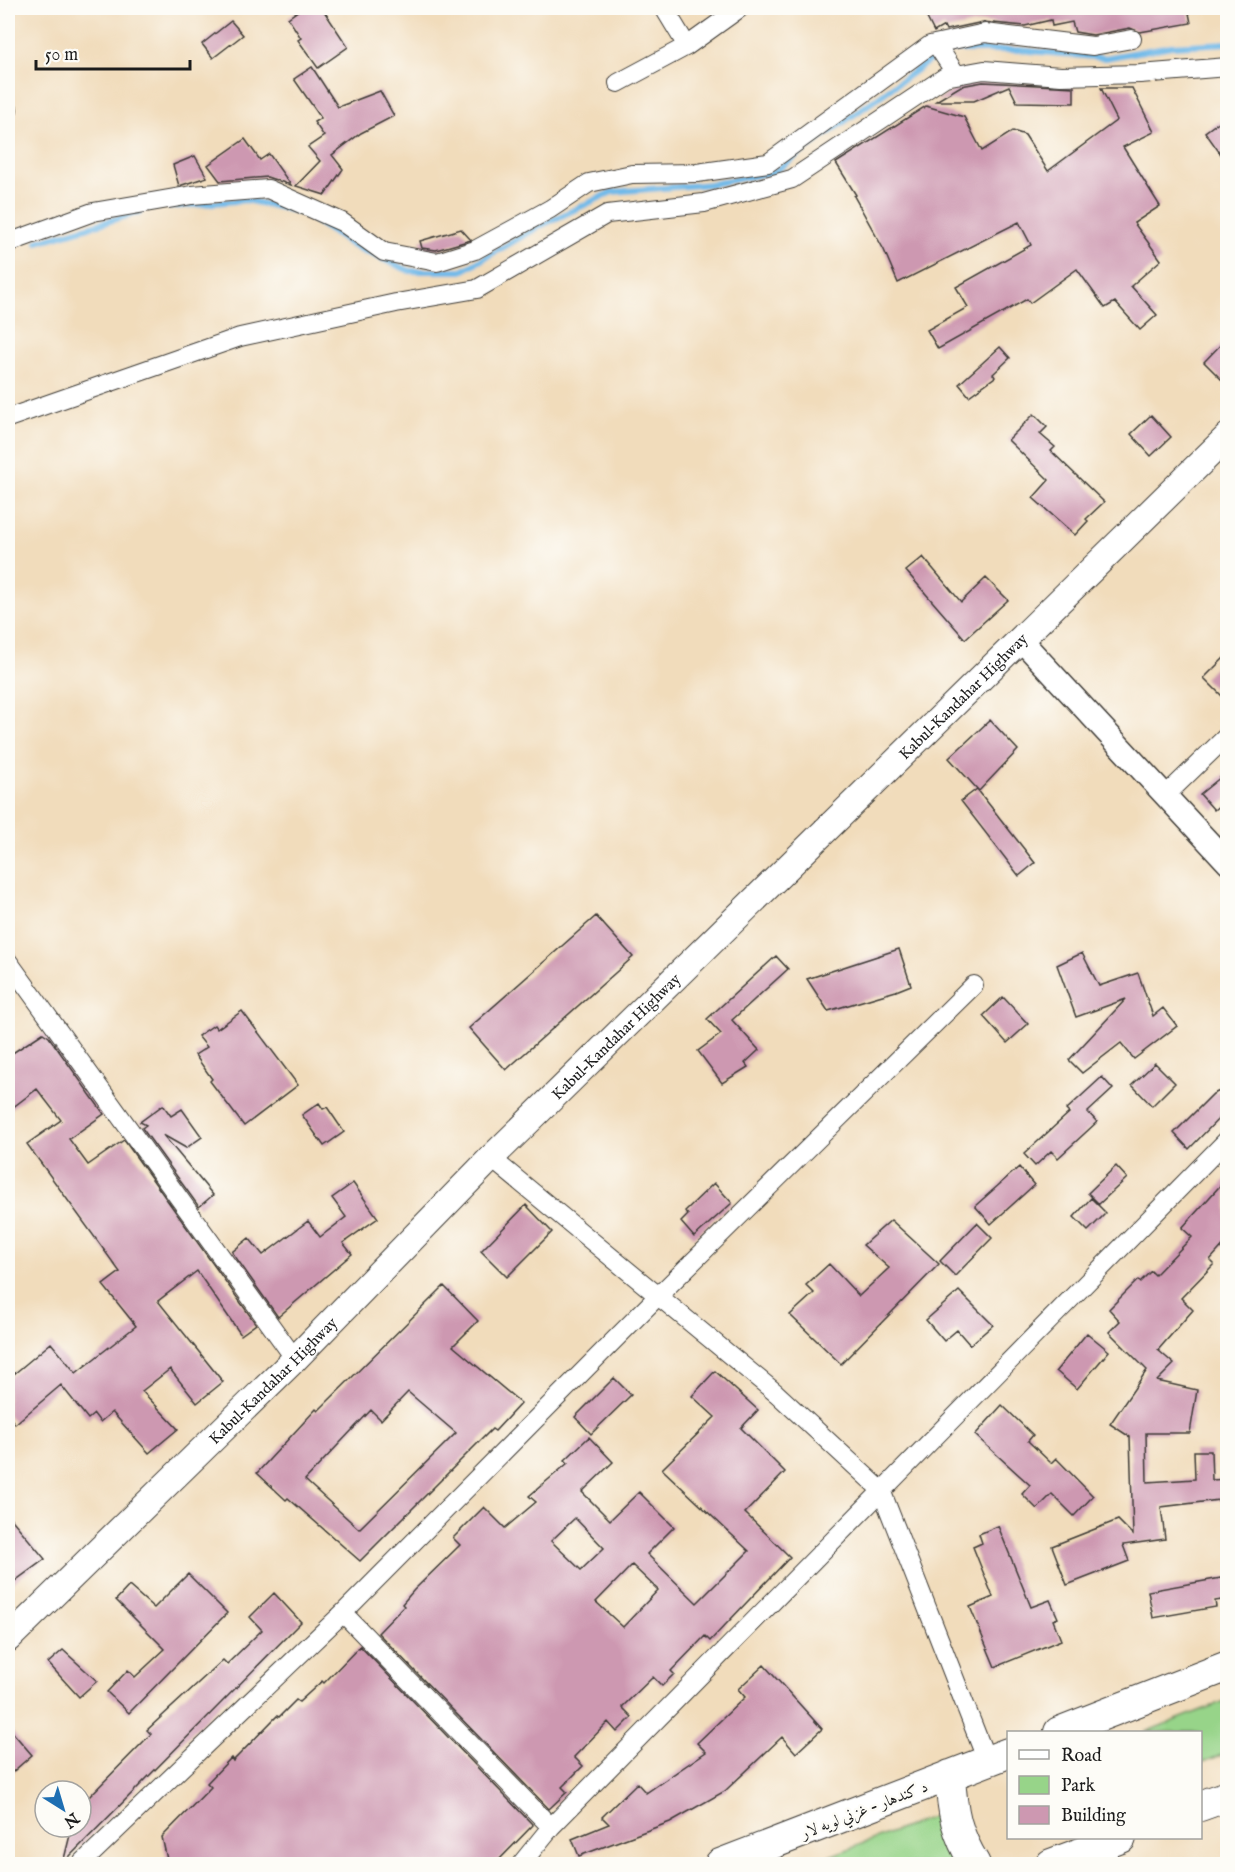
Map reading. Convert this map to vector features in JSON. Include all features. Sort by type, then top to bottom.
[{"type":"highway","points":[[1062,1731],[1227,1666]]},
{"type":"highway","name":"د کندهار - غزني لويه لار","points":[[720,1864],[998,1757]]},
{"type":"highway","points":[[950,1775],[951,1808],[960,1840],[975,1864]]},
{"type":"highway","points":[[1202,1805],[1227,1796]]},
{"type":"highway","points":[[1069,1852],[1117,1839]]},
{"type":"main road","name":"Kabul–Kandahar Highway","points":[[8,1639],[295,1359],[491,1158],[1227,436]]},
{"type":"street","points":[[664,8],[687,46]]},
{"type":"street","points":[[618,83],[687,46],[740,8]]},
{"type":"street","points":[[8,243],[93,212],[192,195],[268,189],[342,222],[384,252],[437,262],[475,250],[550,209],[589,183],[632,174],[697,172],[768,163],[930,45],[985,33],[1093,46],[1132,39]]},
{"type":"street","points":[[936,44],[956,74]]},
{"type":"street","points":[[8,418],[240,337],[396,303],[477,289],[607,214],[704,203],[792,179],[945,77],[984,70],[1061,76],[1140,74],[1227,67]]},
{"type":"street","points":[[768,163],[778,183]]},
{"type":"street","points":[[1021,640],[1227,863]]},
{"type":"street","points":[[1165,796],[1227,735]]},
{"type":"street","points":[[8,961],[295,1359]]},
{"type":"street","points":[[81,1864],[343,1613],[658,1296],[974,986]]},
{"type":"street","points":[[521,1864],[551,1827],[1227,1139]]},
{"type":"street","points":[[491,1158],[776,1393],[881,1491],[998,1757]]},
{"type":"street","points":[[343,1613],[551,1827]]},
{"type":"green space","points":[[1227,1700],[1227,1753],[1202,1763],[1202,1731],[1148,1731]]},
{"type":"green space","points":[[945,1812],[959,1864],[809,1864]]},
{"type":"building","points":[[302,8],[322,8],[348,47],[318,68],[298,40],[301,38],[288,18]]},
{"type":"building","points":[[922,8],[987,8],[988,11],[1004,8],[1188,8],[1191,23],[1140,32],[1130,28],[1093,35],[1075,32],[1072,22],[1052,26],[1051,20],[1025,26],[983,22],[946,30],[944,26],[934,32]]},
{"type":"building","points":[[231,21],[243,35],[213,58],[202,44]]},
{"type":"building","points":[[312,67],[338,107],[380,91],[394,116],[361,133],[332,155],[343,169],[325,195],[296,186],[320,161],[308,147],[324,136],[314,122],[321,118],[294,79]]},
{"type":"building","points":[[983,82],[1074,87],[1074,103],[1017,102],[1009,86],[974,101],[936,101],[961,86]]},
{"type":"building","points":[[1101,88],[1132,88],[1154,132],[1123,147],[1160,206],[1134,223],[1161,260],[1131,286],[1157,315],[1140,330],[1115,302],[1105,308],[1077,269],[1030,303],[1027,299],[938,349],[927,330],[968,307],[956,287],[1031,245],[1019,222],[898,283],[884,250],[854,196],[856,195],[836,163],[926,106],[964,117],[982,151],[1013,131],[1025,135],[1048,171],[1117,120]]},
{"type":"building","points":[[1220,121],[1227,131],[1227,163],[1205,132]]},
{"type":"building","points":[[245,139],[260,160],[269,154],[291,185],[267,177],[220,181],[208,165]]},
{"type":"building","points":[[195,156],[207,177],[179,186],[173,165]]},
{"type":"building","points":[[461,229],[471,240],[436,250],[422,248],[420,241]]},
{"type":"building","points":[[1227,338],[1227,385],[1204,362]]},
{"type":"building","points":[[1000,347],[1010,358],[993,374],[995,377],[969,396],[959,384]]},
{"type":"building","points":[[1034,414],[1047,427],[1040,434],[1055,447],[1051,451],[1104,502],[1086,519],[1088,521],[1075,535],[1033,498],[1049,480],[1008,440]]},
{"type":"building","points":[[1151,415],[1171,437],[1151,456],[1131,434]]},
{"type":"building","points":[[923,557],[961,602],[986,578],[1008,600],[965,639],[906,571]]},
{"type":"building","points":[[1227,655],[1227,701],[1204,678]]},
{"type":"building","points":[[990,720],[1018,750],[979,791],[949,758]]},
{"type":"building","points":[[1227,772],[1227,799],[1214,810],[1200,794]]},
{"type":"building","points":[[977,789],[1035,863],[1019,876],[961,801]]},
{"type":"building","points":[[596,916],[633,957],[506,1070],[469,1028]]},
{"type":"building","points":[[899,949],[911,985],[896,991],[828,1011],[807,979]]},
{"type":"building","points":[[1082,953],[1099,986],[1138,973],[1153,1016],[1163,1008],[1177,1026],[1134,1059],[1121,1043],[1082,1073],[1069,1060],[1126,999],[1076,1017],[1057,965]]},
{"type":"building","points":[[776,956],[788,969],[732,1020],[759,1050],[745,1063],[748,1067],[722,1083],[698,1051],[721,1034],[707,1019]]},
{"type":"building","points":[[1003,997],[1028,1024],[1007,1043],[983,1016]]},
{"type":"building","points":[[242,1011],[298,1085],[244,1126],[210,1081],[212,1079],[195,1055],[207,1047],[198,1036],[214,1025],[217,1029]]},
{"type":"building","points":[[43,1033],[49,1037],[104,1114],[69,1139],[88,1165],[124,1140],[256,1324],[241,1335],[197,1271],[158,1301],[223,1382],[197,1403],[170,1369],[142,1391],[178,1429],[149,1453],[112,1412],[100,1422],[94,1414],[88,1419],[61,1385],[15,1424],[8,1415],[8,1379],[51,1343],[76,1373],[136,1326],[103,1285],[120,1272],[27,1144],[61,1120],[37,1089],[8,1111],[8,1056]]},
{"type":"building","points":[[1155,1063],[1175,1083],[1152,1106],[1132,1085]]},
{"type":"building","points":[[1102,1077],[1113,1089],[1088,1112],[1097,1122],[1058,1158],[1051,1151],[1035,1166],[1024,1154],[1069,1113],[1066,1110]]},
{"type":"building","points":[[1227,1088],[1227,1110],[1189,1149],[1174,1133],[1213,1094]]},
{"type":"building","points":[[319,1103],[323,1109],[327,1107],[344,1132],[324,1146],[302,1115]]},
{"type":"building","points":[[163,1105],[171,1116],[182,1109],[202,1137],[186,1148],[163,1135],[213,1195],[199,1207],[142,1128],[146,1125],[140,1122]]},
{"type":"building","points":[[1116,1166],[1127,1178],[1099,1204],[1088,1193]]},
{"type":"building","points":[[1019,1167],[1034,1185],[991,1224],[975,1206]]},
{"type":"building","points":[[1227,1178],[1227,1241],[1210,1260],[1214,1264],[1181,1298],[1193,1310],[1158,1350],[1174,1364],[1157,1381],[1197,1390],[1190,1433],[1146,1433],[1147,1482],[1195,1479],[1194,1451],[1211,1451],[1212,1480],[1227,1479],[1227,1499],[1161,1507],[1165,1539],[1123,1545],[1129,1561],[1067,1585],[1052,1546],[1118,1520],[1133,1535],[1130,1437],[1110,1424],[1147,1370],[1109,1332],[1120,1321],[1109,1309],[1138,1280],[1140,1282],[1151,1271],[1155,1275],[1192,1237],[1182,1228]]},
{"type":"building","points":[[353,1183],[378,1218],[343,1243],[352,1254],[278,1317],[232,1252],[249,1238],[263,1255],[308,1221],[320,1237],[346,1217],[332,1198]]},
{"type":"building","points":[[714,1183],[732,1203],[694,1237],[681,1222],[688,1215],[685,1211]]},
{"type":"building","points":[[1091,1198],[1106,1213],[1088,1231],[1074,1217]]},
{"type":"building","points":[[526,1205],[552,1232],[507,1277],[481,1251]]},
{"type":"building","points":[[891,1220],[939,1264],[841,1364],[790,1315],[814,1293],[806,1285],[829,1264],[859,1296],[889,1268],[863,1245]]},
{"type":"building","points":[[977,1223],[992,1238],[955,1276],[940,1261]]},
{"type":"building","points":[[444,1286],[478,1321],[453,1346],[521,1403],[360,1561],[257,1473],[316,1409],[318,1411]],"holes":[[[408,1392],[456,1433],[359,1529],[305,1480],[371,1410],[381,1420]]]},
{"type":"building","points":[[959,1291],[993,1325],[970,1345],[957,1330],[944,1341],[926,1320]]},
{"type":"building","points":[[1087,1333],[1109,1351],[1077,1389],[1056,1371]]},
{"type":"building","points":[[715,1371],[758,1410],[741,1428],[785,1472],[745,1513],[790,1557],[710,1641],[705,1636],[671,1671],[674,1674],[662,1686],[653,1677],[622,1707],[632,1717],[617,1732],[608,1722],[574,1757],[583,1766],[562,1787],[567,1792],[549,1809],[378,1633],[404,1606],[402,1604],[414,1590],[460,1545],[453,1538],[484,1507],[505,1528],[536,1502],[529,1496],[568,1463],[565,1460],[589,1437],[613,1462],[582,1492],[610,1520],[639,1492],[674,1527],[647,1554],[697,1603],[749,1551],[662,1469],[715,1417],[692,1396]],"holes":[[[575,1518],[604,1548],[581,1570],[551,1541]],[[632,1565],[658,1590],[623,1627],[596,1602]]]},
{"type":"building","points":[[614,1378],[631,1395],[591,1434],[575,1417]]},
{"type":"building","points":[[1002,1405],[1033,1435],[1028,1441],[1051,1463],[1056,1458],[1093,1496],[1074,1516],[1052,1494],[1037,1509],[1022,1494],[1030,1485],[975,1435]]},
{"type":"building","points":[[8,1515],[45,1559],[8,1586]]},
{"type":"building","points":[[998,1526],[1031,1607],[1050,1600],[1058,1618],[1053,1620],[1061,1640],[995,1667],[970,1607],[993,1597],[973,1547],[982,1543],[979,1534]]},
{"type":"building","points":[[188,1574],[227,1613],[129,1713],[107,1692],[128,1670],[135,1677],[165,1649],[116,1600],[129,1586],[154,1608]]},
{"type":"building","points":[[1227,1577],[1227,1599],[1215,1601],[1216,1607],[1153,1618],[1148,1591]]},
{"type":"building","points":[[274,1593],[301,1622],[93,1833],[93,1793],[151,1734],[147,1730],[223,1660],[227,1664],[262,1630],[250,1617]]},
{"type":"building","points":[[360,1646],[533,1825],[495,1864],[168,1864],[162,1837],[211,1787],[207,1783],[231,1758],[233,1761],[277,1716],[279,1717],[296,1700],[299,1702],[322,1681],[324,1683]]},
{"type":"building","points":[[63,1650],[97,1681],[79,1697],[48,1663]]},
{"type":"building","points":[[764,1665],[822,1729],[796,1753],[782,1737],[725,1791],[670,1822],[579,1856],[572,1839],[609,1824],[602,1817],[637,1783],[646,1793],[706,1752],[697,1743],[745,1697],[738,1689]]},
{"type":"building","points":[[8,1727],[32,1755],[8,1776]]},
{"type":"building","points":[[69,1839],[87,1839],[63,1863]]},
{"type":"waterway","points":[[170,207],[246,200],[301,212],[353,246],[410,271],[462,271],[542,225],[612,192],[712,184],[774,172],[944,50],[1020,50],[1105,58],[1171,46],[1228,43]]},
{"type":"waterway","points":[[37,242],[140,212]]}]
